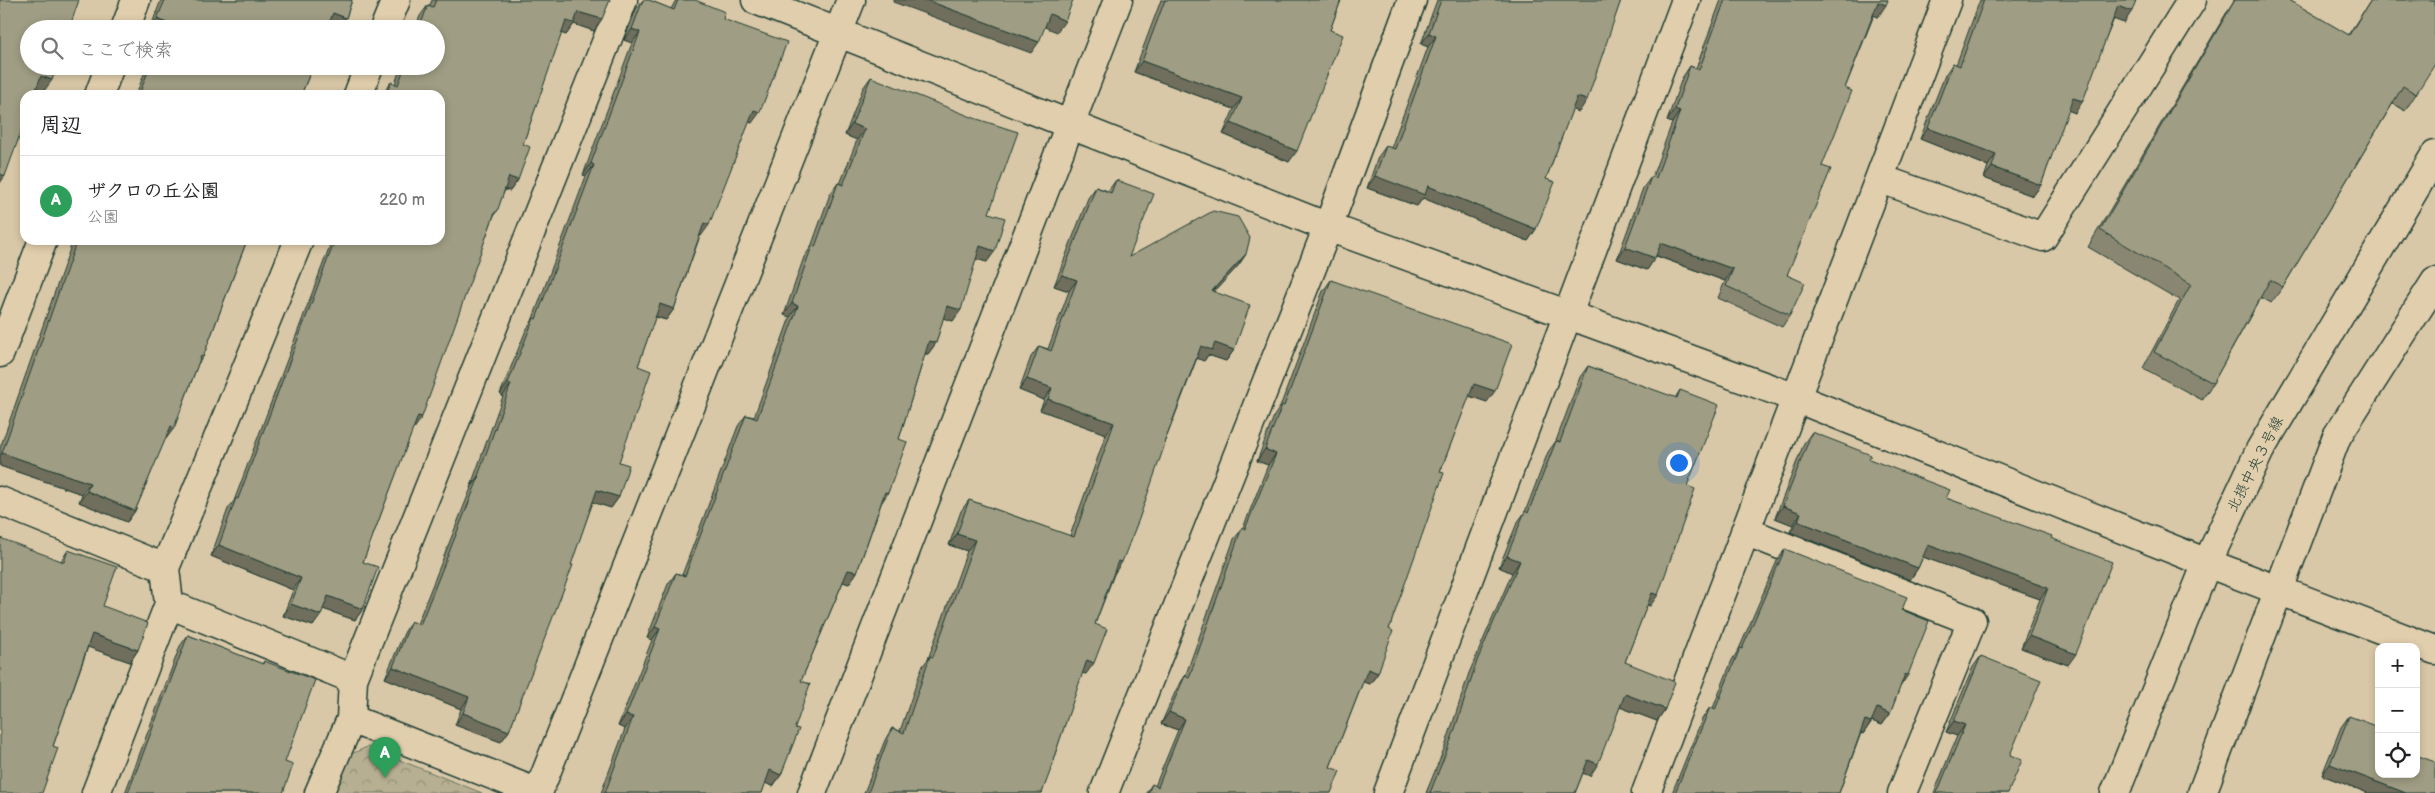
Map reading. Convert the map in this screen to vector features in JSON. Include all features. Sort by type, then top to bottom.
[{"type":"street","points":[[128,20],[136,0]]},
{"type":"street","points":[[388,20],[396,0]]},
{"type":"street","points":[[319,793],[351,719],[353,679],[623,0]]},
{"type":"street","points":[[756,0],[1328,227],[1796,398],[2207,563],[2435,650]]},
{"type":"street","points":[[351,719],[538,793],[851,0]]},
{"type":"street","points":[[812,793],[1118,0]]},
{"type":"street","points":[[1104,793],[1328,227],[1412,0]]},
{"type":"street","points":[[1388,793],[1686,0]]},
{"type":"street","points":[[1646,793],[1881,179],[1947,0]]},
{"type":"street","points":[[1881,179],[2043,237],[2192,0]]},
{"type":"street","points":[[101,90],[107,75]]},
{"type":"street","points":[[360,90],[366,75]]},
{"type":"street","name":"北摂中央３号線","points":[[2115,793],[2207,563],[2260,450],[2435,155]]},
{"type":"street","points":[[0,353],[41,245]]},
{"type":"street","points":[[96,793],[169,604],[165,568],[297,245]]},
{"type":"street","points":[[2202,793],[2337,436],[2435,282]]},
{"type":"street","points":[[0,501],[165,568]]},
{"type":"street","points":[[1745,531],[1972,621],[1902,793]]},
{"type":"street","points":[[169,604],[353,679]]},
{"type":"green space","points":[[367,747],[482,793],[319,793],[331,763]]},
{"type":"building","points":[[0,0],[79,0],[72,20],[20,20],[20,75],[54,75],[52,80],[41,76],[36,90],[20,90],[20,135],[5,176],[0,174]]},
{"type":"building","points":[[165,0],[352,0],[346,18],[333,13],[330,20],[157,19]]},
{"type":"building","points":[[436,0],[610,0],[602,19],[578,12],[574,23],[566,21],[523,144],[530,147],[518,180],[509,177],[422,417],[418,416],[363,562],[378,567],[363,609],[328,596],[321,615],[291,604],[301,578],[219,545],[333,245],[445,245],[445,90],[388,90],[391,82],[398,85],[402,75],[445,75],[445,20],[422,20],[428,5],[433,7]]},
{"type":"building","points":[[643,0],[649,0],[674,10],[678,0],[695,0],[725,12],[723,19],[787,42],[760,112],[754,110],[709,225],[704,223],[674,309],[660,304],[638,366],[651,371],[619,462],[629,465],[619,497],[597,490],[571,565],[573,565],[509,731],[463,713],[469,697],[393,667],[411,621],[420,625],[479,477],[511,384],[508,383],[534,318],[536,319],[594,165],[591,163],[640,32],[632,29]]},
{"type":"building","points":[[926,0],[1073,0],[1065,21],[1050,14],[1039,42]]},
{"type":"building","points":[[1165,0],[1341,0],[1330,30],[1343,35],[1297,151],[1231,123],[1242,98],[1142,61]]},
{"type":"building","points":[[1441,0],[1621,0],[1587,100],[1577,97],[1546,179],[1555,182],[1536,229],[1428,186],[1425,195],[1375,176],[1386,146],[1395,149],[1436,36],[1429,33]]},
{"type":"building","points":[[1725,0],[1888,0],[1886,5],[1878,2],[1845,88],[1852,91],[1822,166],[1831,169],[1787,275],[1805,283],[1790,315],[1726,286],[1733,269],[1661,243],[1655,258],[1625,247],[1651,177],[1656,178],[1680,111],[1675,109],[1690,66],[1699,70]]},
{"type":"building","points":[[1984,0],[2136,0],[2132,11],[2118,6],[2083,101],[2073,98],[2041,185],[1992,167],[1996,154],[1928,128],[1953,63],[1960,66]]},
{"type":"building","points":[[2235,0],[2289,0],[2349,35],[2371,0],[2374,2],[2376,0],[2435,0],[2435,64],[2416,94],[2403,86],[2283,287],[2270,280],[2213,383],[2154,352],[2191,284],[2100,230]]},
{"type":"building","points":[[147,75],[309,75],[303,90],[141,90]]},
{"type":"building","points":[[871,77],[974,118],[1018,132],[989,213],[1005,218],[995,251],[980,246],[961,310],[947,306],[936,343],[929,341],[899,439],[907,442],[888,493],[885,492],[857,572],[848,570],[801,681],[810,684],[795,728],[799,729],[781,775],[770,770],[762,793],[605,793],[633,717],[626,715],[660,629],[655,627],[676,573],[685,576],[746,415],[757,419],[798,306],[792,303],[812,246],[815,247],[838,183],[843,185],[865,129],[852,124]]},
{"type":"building","points":[[1116,180],[1154,194],[1129,257],[1213,211],[1238,217],[1250,238],[1246,254],[1212,291],[1250,305],[1234,350],[1215,343],[1212,350],[1201,346],[1164,443],[1139,519],[1122,562],[1118,561],[1095,624],[1107,629],[1094,663],[1087,660],[1042,793],[868,793],[892,728],[904,733],[930,656],[933,657],[975,540],[957,534],[969,500],[1074,537],[1114,423],[1048,399],[1052,388],[1027,379],[1039,346],[1051,351],[1077,280],[1062,275],[1096,187],[1111,193]]},
{"type":"building","points":[[75,245],[245,245],[174,428],[171,426],[135,511],[87,491],[90,483],[2,453]]},
{"type":"building","points":[[1331,280],[1512,344],[1495,391],[1474,384],[1440,472],[1444,473],[1389,629],[1393,631],[1378,673],[1368,669],[1330,767],[1340,771],[1331,793],[1148,793],[1152,784],[1158,787],[1185,719],[1169,712],[1185,676],[1189,678],[1242,527],[1245,529],[1276,454],[1265,449],[1282,405],[1284,406]]},
{"type":"building","points":[[1588,366],[1677,398],[1680,390],[1719,405],[1687,486],[1695,489],[1658,595],[1652,593],[1625,662],[1675,682],[1665,709],[1625,694],[1598,764],[1588,760],[1575,793],[1430,793],[1454,732],[1477,661],[1520,561],[1507,556],[1525,511],[1528,513],[1556,441],[1560,442]]},
{"type":"building","points":[[1812,432],[1871,455],[1869,459],[1950,490],[1946,498],[2052,536],[2051,538],[2112,562],[2076,654],[2029,636],[2048,588],[1928,545],[1918,568],[1798,521],[1801,513],[1783,506]]},
{"type":"building","points":[[0,538],[64,562],[68,550],[117,567],[103,606],[148,623],[138,650],[92,634],[53,746],[58,748],[42,793],[0,793]]},
{"type":"building","points":[[1785,549],[1907,597],[1902,610],[1929,621],[1908,675],[1905,674],[1890,714],[1877,708],[1871,722],[1865,720],[1839,793],[1675,793],[1710,707],[1715,710],[1740,648],[1742,649]]},
{"type":"building","points":[[188,635],[263,664],[264,661],[315,680],[285,762],[293,765],[283,793],[128,793]]},
{"type":"building","points":[[1981,656],[2041,680],[2010,755],[2022,760],[2008,793],[1937,793],[1965,725],[1954,721]]},
{"type":"building","points":[[2349,716],[2375,726],[2375,778],[2420,778],[2420,756],[2435,762],[2435,793],[2406,793],[2330,764]]},
{"type":"place","name":"ザクロの丘公園","points":[[385,778]]}]
